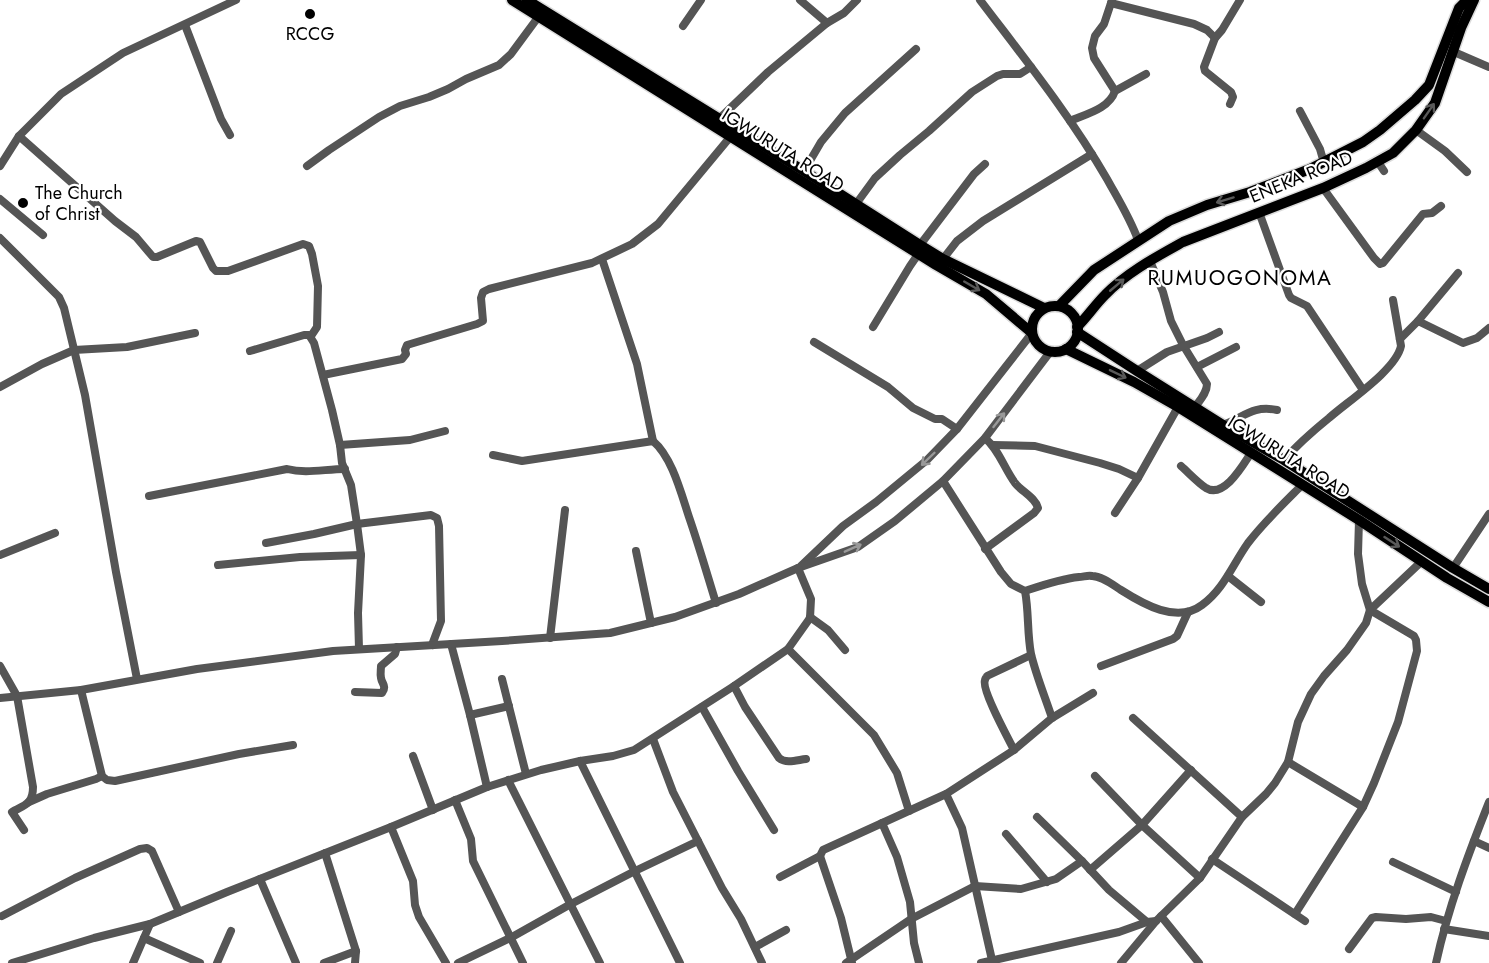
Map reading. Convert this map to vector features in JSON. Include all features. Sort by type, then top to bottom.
[{"type":"main road","name":"IGWURUTA ROAD","points":[[512,0],[731,136],[920,249],[1044,308]]},
{"type":"main road","name":"IGWURUTA ROAD","points":[[528,0],[856,204],[986,294],[1032,333]]},
{"type":"main road","name":"ENEKA ROAD","points":[[1059,306],[1094,270],[1169,221],[1324,163],[1380,130],[1429,85],[1459,8],[1467,0]]},
{"type":"main road","name":"ENEKA ROAD","points":[[1077,330],[1106,294],[1127,276],[1183,242],[1354,174],[1381,166],[1416,130],[1435,103],[1461,28],[1474,0]]},
{"type":"main road","points":[[1059,306],[1069,311],[1074,317],[1077,330],[1075,340],[1066,349],[1050,352],[1041,348],[1035,341],[1032,326],[1038,313],[1044,308],[1059,306]]},
{"type":"main road","name":"IGWURUTA ROAD","points":[[1077,330],[1137,372],[1284,460],[1489,589]]},
{"type":"main road","name":"IGWURUTA ROAD","points":[[1066,349],[1134,382],[1178,407],[1489,602]]},
{"type":"street","points":[[0,166],[20,136],[61,94],[123,52],[236,0]]},
{"type":"street","points":[[683,26],[701,0]]},
{"type":"street","points":[[800,0],[827,23]]},
{"type":"street","points":[[719,120],[768,72],[827,23],[844,13],[857,0]]},
{"type":"street","points":[[980,0],[1031,67],[1092,154],[1132,223],[1137,240]]},
{"type":"street","points":[[1230,104],[1233,98],[1231,92],[1205,71],[1204,67],[1215,38],[1240,0]]},
{"type":"street","points":[[1115,91],[1094,58],[1092,48],[1095,36],[1104,24],[1111,2],[1194,24],[1215,38]]},
{"type":"street","points":[[306,166],[379,117],[400,106],[429,97],[499,65],[511,54],[539,16]]},
{"type":"street","points":[[185,25],[221,119],[230,135]]},
{"type":"street","points":[[804,171],[821,142],[845,113],[916,49]]},
{"type":"street","points":[[1454,52],[1489,67]]},
{"type":"street","points":[[856,204],[875,178],[972,92],[997,76],[1020,74],[1031,67]]},
{"type":"street","points":[[1070,121],[1099,109],[1109,102],[1115,91],[1146,74]]},
{"type":"street","points":[[1300,111],[1320,149],[1324,163]]},
{"type":"street","points":[[1416,130],[1446,151],[1467,172]]},
{"type":"street","points":[[20,136],[136,237],[153,257],[196,241],[200,243],[216,272],[228,271],[303,244],[309,246],[318,286],[317,327],[311,336]]},
{"type":"street","points":[[323,375],[402,359],[406,354],[407,345],[483,321],[481,298],[483,292],[489,289],[591,263],[632,244],[658,224],[731,136]]},
{"type":"street","points":[[943,258],[957,241],[983,221],[1092,154]]},
{"type":"street","points":[[873,327],[920,249],[974,174],[985,164]]},
{"type":"street","points":[[1323,188],[1380,264],[1423,214],[1432,213],[1441,206]]},
{"type":"street","points":[[0,199],[43,235]]},
{"type":"street","points":[[1259,212],[1289,295],[1307,306],[1363,390]]},
{"type":"street","points":[[0,238],[59,297],[64,308],[87,407],[137,679]]},
{"type":"street","points":[[602,258],[637,364],[652,441],[657,445],[672,470],[716,603]]},
{"type":"street","points":[[1150,261],[1163,292],[1171,321],[1183,345],[1208,384],[1195,407]]},
{"type":"street","points":[[1400,339],[1458,273]]},
{"type":"street","points":[[1284,460],[1329,417],[1376,379],[1400,353],[1401,346],[1393,300]]},
{"type":"street","points":[[1418,321],[1463,343],[1477,338],[1489,328]]},
{"type":"street","points":[[1137,372],[1167,352],[1219,332]]},
{"type":"street","points":[[0,387],[74,350],[127,347],[195,333]]},
{"type":"street","points":[[798,568],[843,526],[927,460],[957,429],[1032,333]]},
{"type":"street","points":[[250,351],[304,335],[311,336]]},
{"type":"street","points":[[311,336],[323,375],[341,458],[351,485],[357,524],[361,555],[359,649]]},
{"type":"street","points":[[814,342],[888,387],[912,408],[935,419],[942,419],[957,429]]},
{"type":"street","points":[[1197,367],[1236,347]]},
{"type":"street","points":[[0,698],[81,690],[197,669],[322,652],[610,633],[716,603],[798,568],[858,547],[895,521],[943,481],[985,438],[1050,352]]},
{"type":"street","points":[[1114,513],[1138,478],[1178,407]]},
{"type":"street","points":[[1223,425],[1253,410],[1267,408],[1277,410]]},
{"type":"street","points":[[340,445],[410,440],[445,431]]},
{"type":"street","points":[[985,438],[993,445],[1017,485],[1036,502],[1038,508],[985,549]]},
{"type":"street","points":[[493,455],[522,461],[652,441]]},
{"type":"street","points":[[993,445],[1035,446],[1110,466],[1138,478]]},
{"type":"street","points":[[1181,466],[1207,489],[1213,491],[1228,484],[1251,453]]},
{"type":"street","points":[[149,496],[287,469],[299,472],[345,469]]},
{"type":"street","points":[[943,481],[985,549],[1011,584],[1025,591],[1061,579],[1093,575],[1144,604],[1161,610],[1188,612],[1201,606],[1214,594],[1247,544],[1302,485]]},
{"type":"street","points":[[550,638],[565,510]]},
{"type":"street","points":[[1453,568],[1489,514]]},
{"type":"street","points":[[266,543],[357,524],[431,515],[437,518],[441,621],[432,645]]},
{"type":"street","points":[[1295,914],[1363,807],[1398,722],[1416,651],[1414,636],[1370,610],[1362,584],[1358,554],[1359,520]]},
{"type":"street","points":[[0,555],[55,533]]},
{"type":"street","points":[[636,551],[651,623]]},
{"type":"street","points":[[218,565],[300,557],[361,555]]},
{"type":"street","points":[[1120,963],[1155,920],[1200,878],[1242,817],[1275,783],[1288,762],[1298,722],[1311,694],[1366,623],[1370,610],[1422,561]]},
{"type":"street","points":[[12,963],[150,924],[487,787],[526,774],[634,750],[735,686],[788,649],[810,617],[811,599],[798,568]]},
{"type":"street","points":[[1228,576],[1261,602]]},
{"type":"street","points":[[1025,591],[1031,655],[1053,718]]},
{"type":"street","points":[[1101,666],[1173,639],[1177,636],[1188,612]]},
{"type":"street","points":[[810,617],[828,630],[845,650]]},
{"type":"street","points":[[451,644],[487,787]]},
{"type":"street","points":[[355,692],[382,693],[385,685],[381,680],[381,666],[395,654],[397,647]]},
{"type":"street","points":[[788,649],[874,735],[897,773],[909,811]]},
{"type":"street","points":[[1014,750],[986,693],[984,683],[987,676],[1031,655]]},
{"type":"street","points":[[0,666],[17,696],[33,787],[29,802]]},
{"type":"street","points":[[502,679],[526,774]]},
{"type":"street","points":[[735,686],[745,706],[779,758],[783,761],[806,759]]},
{"type":"street","points":[[81,690],[102,776],[107,780],[115,781],[239,754],[293,745]]},
{"type":"street","points":[[780,877],[820,856],[823,850],[946,794],[1014,750],[1053,718],[1093,693]]},
{"type":"street","points":[[470,715],[508,706]]},
{"type":"street","points":[[702,707],[774,830]]},
{"type":"street","points":[[1133,718],[1242,817]]},
{"type":"street","points":[[653,739],[673,792],[762,963]]},
{"type":"street","points":[[414,756],[433,810]]},
{"type":"street","points":[[580,761],[680,963]]},
{"type":"street","points":[[1288,762],[1363,807]]},
{"type":"street","points":[[1090,870],[1142,825],[1191,770]]},
{"type":"street","points":[[24,830],[12,812],[47,794],[102,776]]},
{"type":"street","points":[[1095,776],[1142,825],[1200,878]]},
{"type":"street","points":[[508,780],[600,963]]},
{"type":"street","points":[[946,794],[962,828],[992,960]]},
{"type":"street","points":[[455,800],[471,839],[473,861],[523,963]]},
{"type":"street","points":[[1436,963],[1445,925],[1489,802]]},
{"type":"street","points":[[1036,817],[1109,890],[1155,920],[1199,963]]},
{"type":"street","points":[[882,823],[897,857],[910,902],[914,943],[919,963]]},
{"type":"street","points":[[391,827],[413,881],[415,905],[419,917],[446,963]]},
{"type":"street","points":[[1006,834],[1047,882]]},
{"type":"street","points":[[458,963],[635,871],[698,841]]},
{"type":"street","points":[[1474,841],[1489,848]]},
{"type":"street","points":[[2,916],[75,878],[147,848],[152,851],[179,912]]},
{"type":"street","points":[[325,853],[356,951],[355,963]]},
{"type":"street","points":[[820,856],[841,918],[850,962],[891,931],[975,886],[1021,889],[1056,879],[1082,861]]},
{"type":"street","points":[[1212,859],[1305,921]]},
{"type":"street","points":[[1393,862],[1456,892]]},
{"type":"street","points":[[260,879],[296,963]]},
{"type":"street","points":[[1349,949],[1372,918],[1376,917],[1406,920],[1431,917],[1445,925],[1489,936]]},
{"type":"street","points":[[981,963],[992,960],[1013,960],[1155,920]]},
{"type":"street","points":[[133,963],[150,924]]},
{"type":"street","points":[[755,947],[786,930]]},
{"type":"street","points":[[217,963],[231,931]]},
{"type":"street","points":[[144,938],[201,963]]},
{"type":"street","points":[[324,963],[356,951]]},
{"type":"place","name":"RCCG","points":[[310,14]]},
{"type":"place","name":"The Church of Christ","points":[[23,203]]},
{"type":"district","name":"RUMUOGONOMA","points":[[1240,278]]}]
